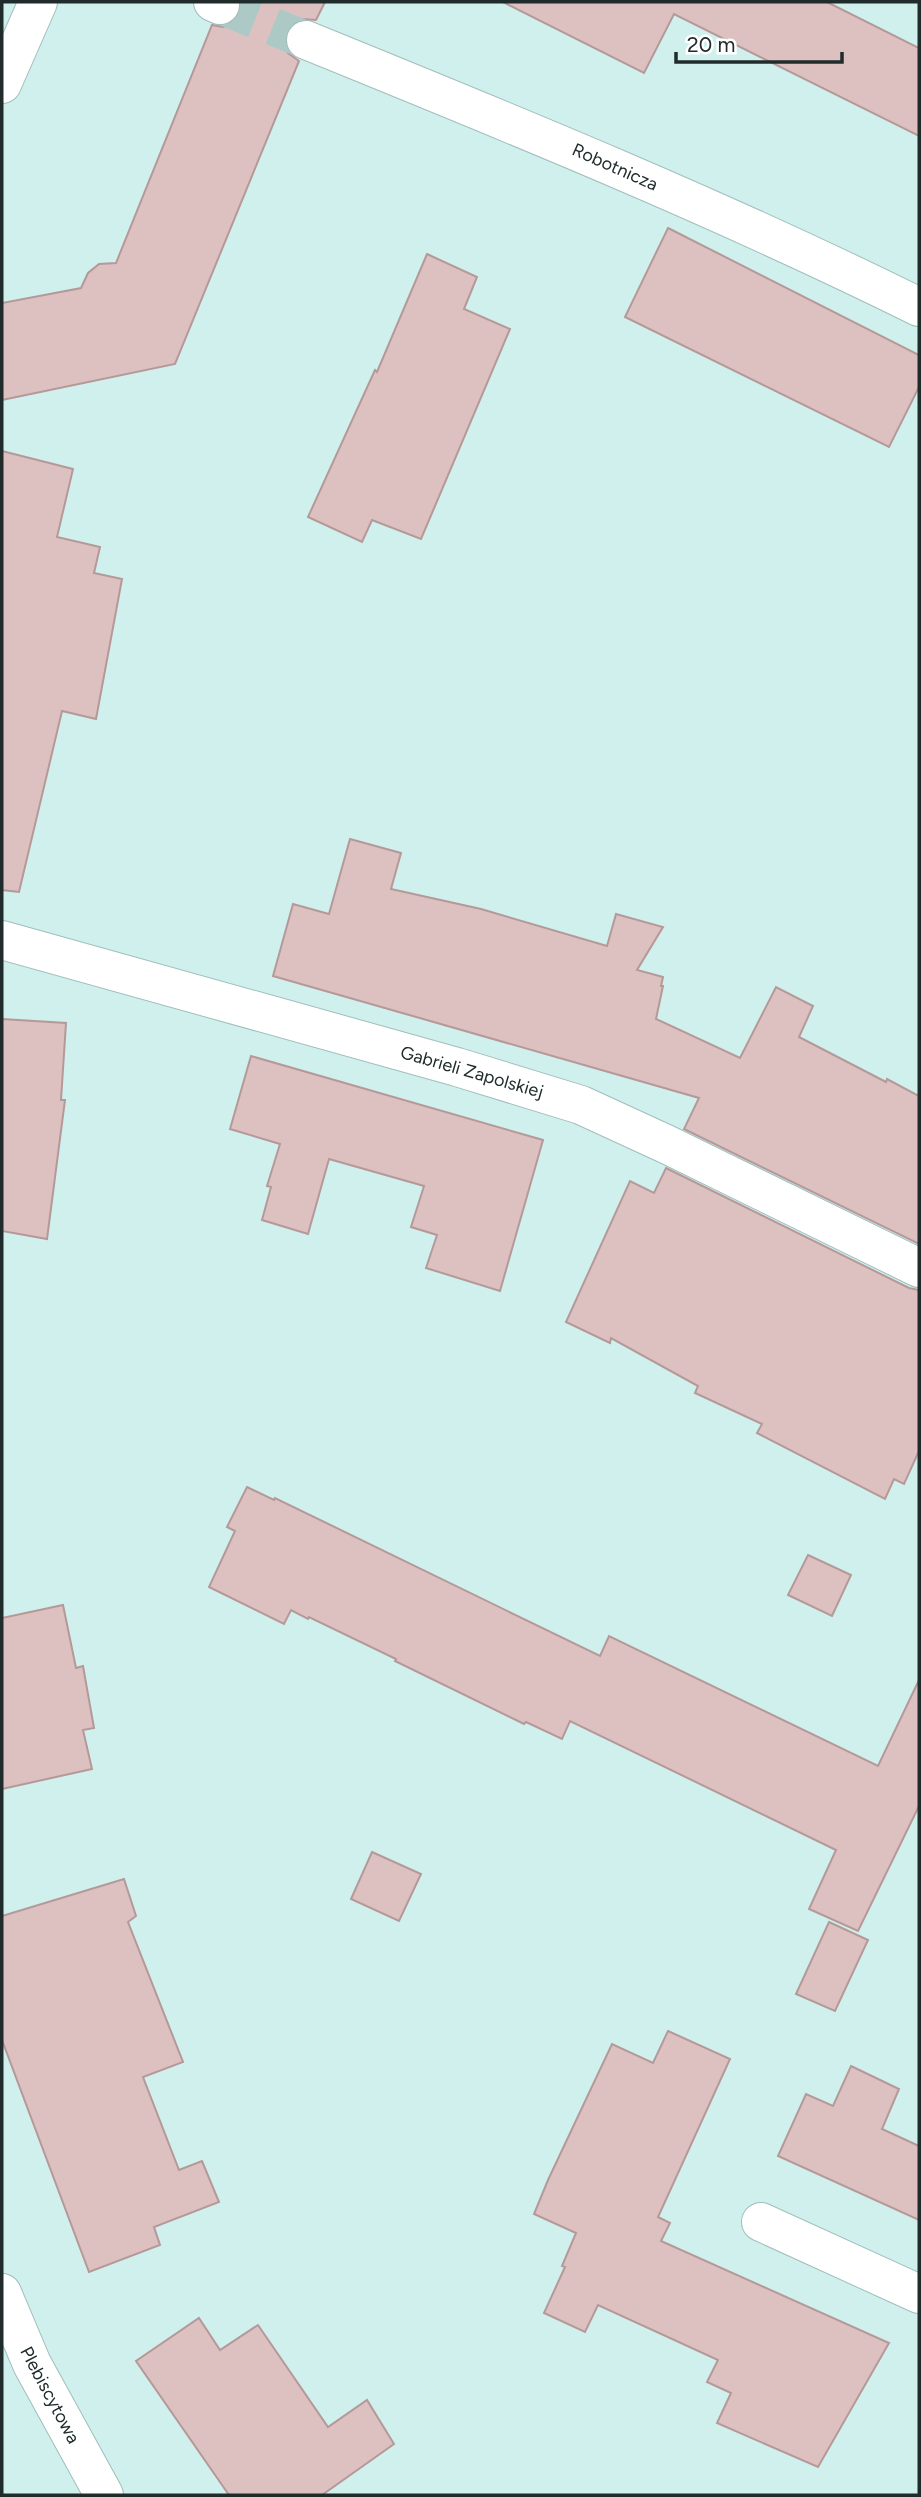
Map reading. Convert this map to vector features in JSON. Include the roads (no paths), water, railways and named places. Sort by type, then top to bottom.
[{"type":"street","points":[[2,84],[38,2]]},
{"type":"street","name":"Robotnicza","points":[[306,40],[575,149],[835,265],[919,307]]},
{"type":"street","name":"Gabrieli Zapolskiej","points":[[2,940],[457,1067],[581,1105],[919,1268]]},
{"type":"street","points":[[761,2222],[919,2294]]},
{"type":"street","name":"Plebiscytowa","points":[[2,2293],[32,2364],[104,2495]]},
{"type":"tunnel","points":[[220,5],[306,40]]}]
